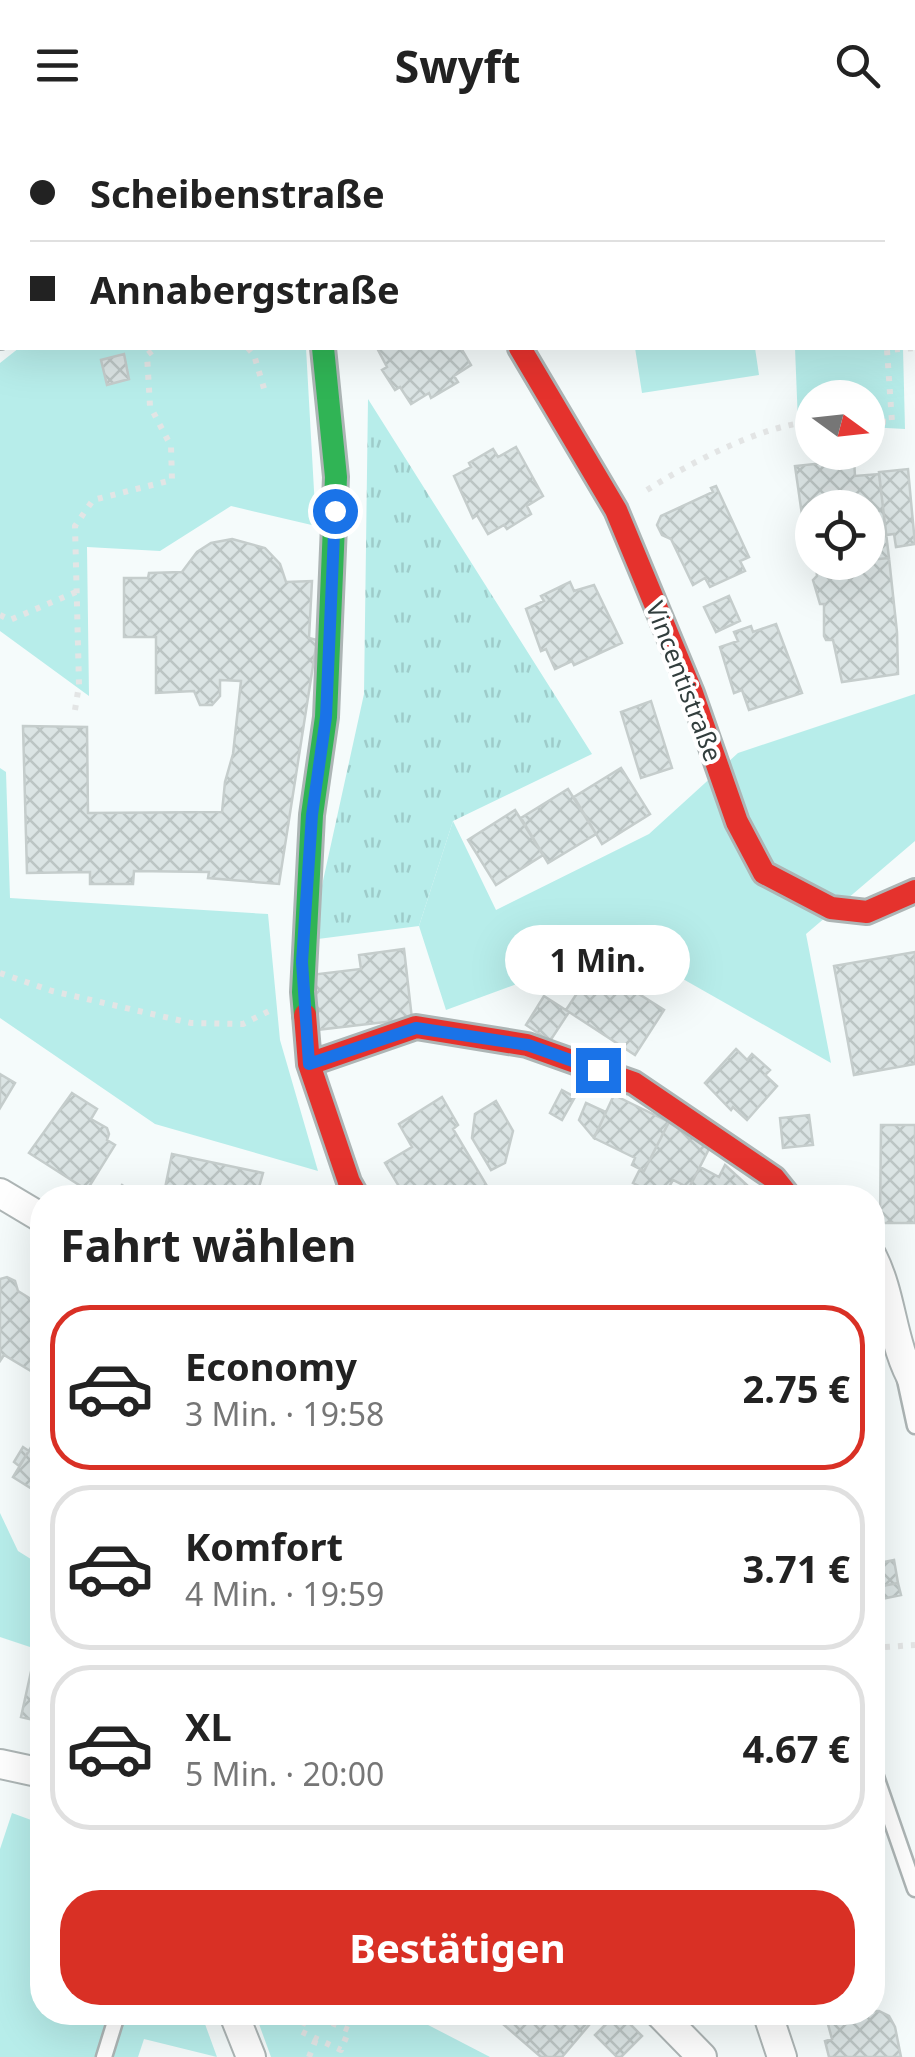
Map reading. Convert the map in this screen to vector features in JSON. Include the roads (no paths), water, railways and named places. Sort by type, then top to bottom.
[{"type":"street","points":[[324,350],[336,476],[326,717],[312,815],[303,992],[309,1064],[352,1185]]},
{"type":"street","name":"Vincentistraße","points":[[521,350],[616,510],[692,692],[737,822],[764,873],[831,908],[867,912],[915,891]]},
{"type":"street","points":[[309,1064],[416,1028],[528,1045],[634,1083],[780,1185]]},
{"type":"street","points":[[0,1193],[30,1211]]},
{"type":"street","points":[[885,1293],[902,1362],[915,1384]]},
{"type":"street","points":[[0,1764],[30,1770]]},
{"type":"street","points":[[238,2025],[251,2057]]},
{"type":"street","points":[[671,2025],[702,2057]]},
{"type":"street","points":[[772,2025],[782,2057]]},
{"type":"lane","points":[[885,1294],[915,1426]]},
{"type":"lane","points":[[885,1803],[915,1889]]},
{"type":"lane","points":[[104,2057],[114,2025]]}]
